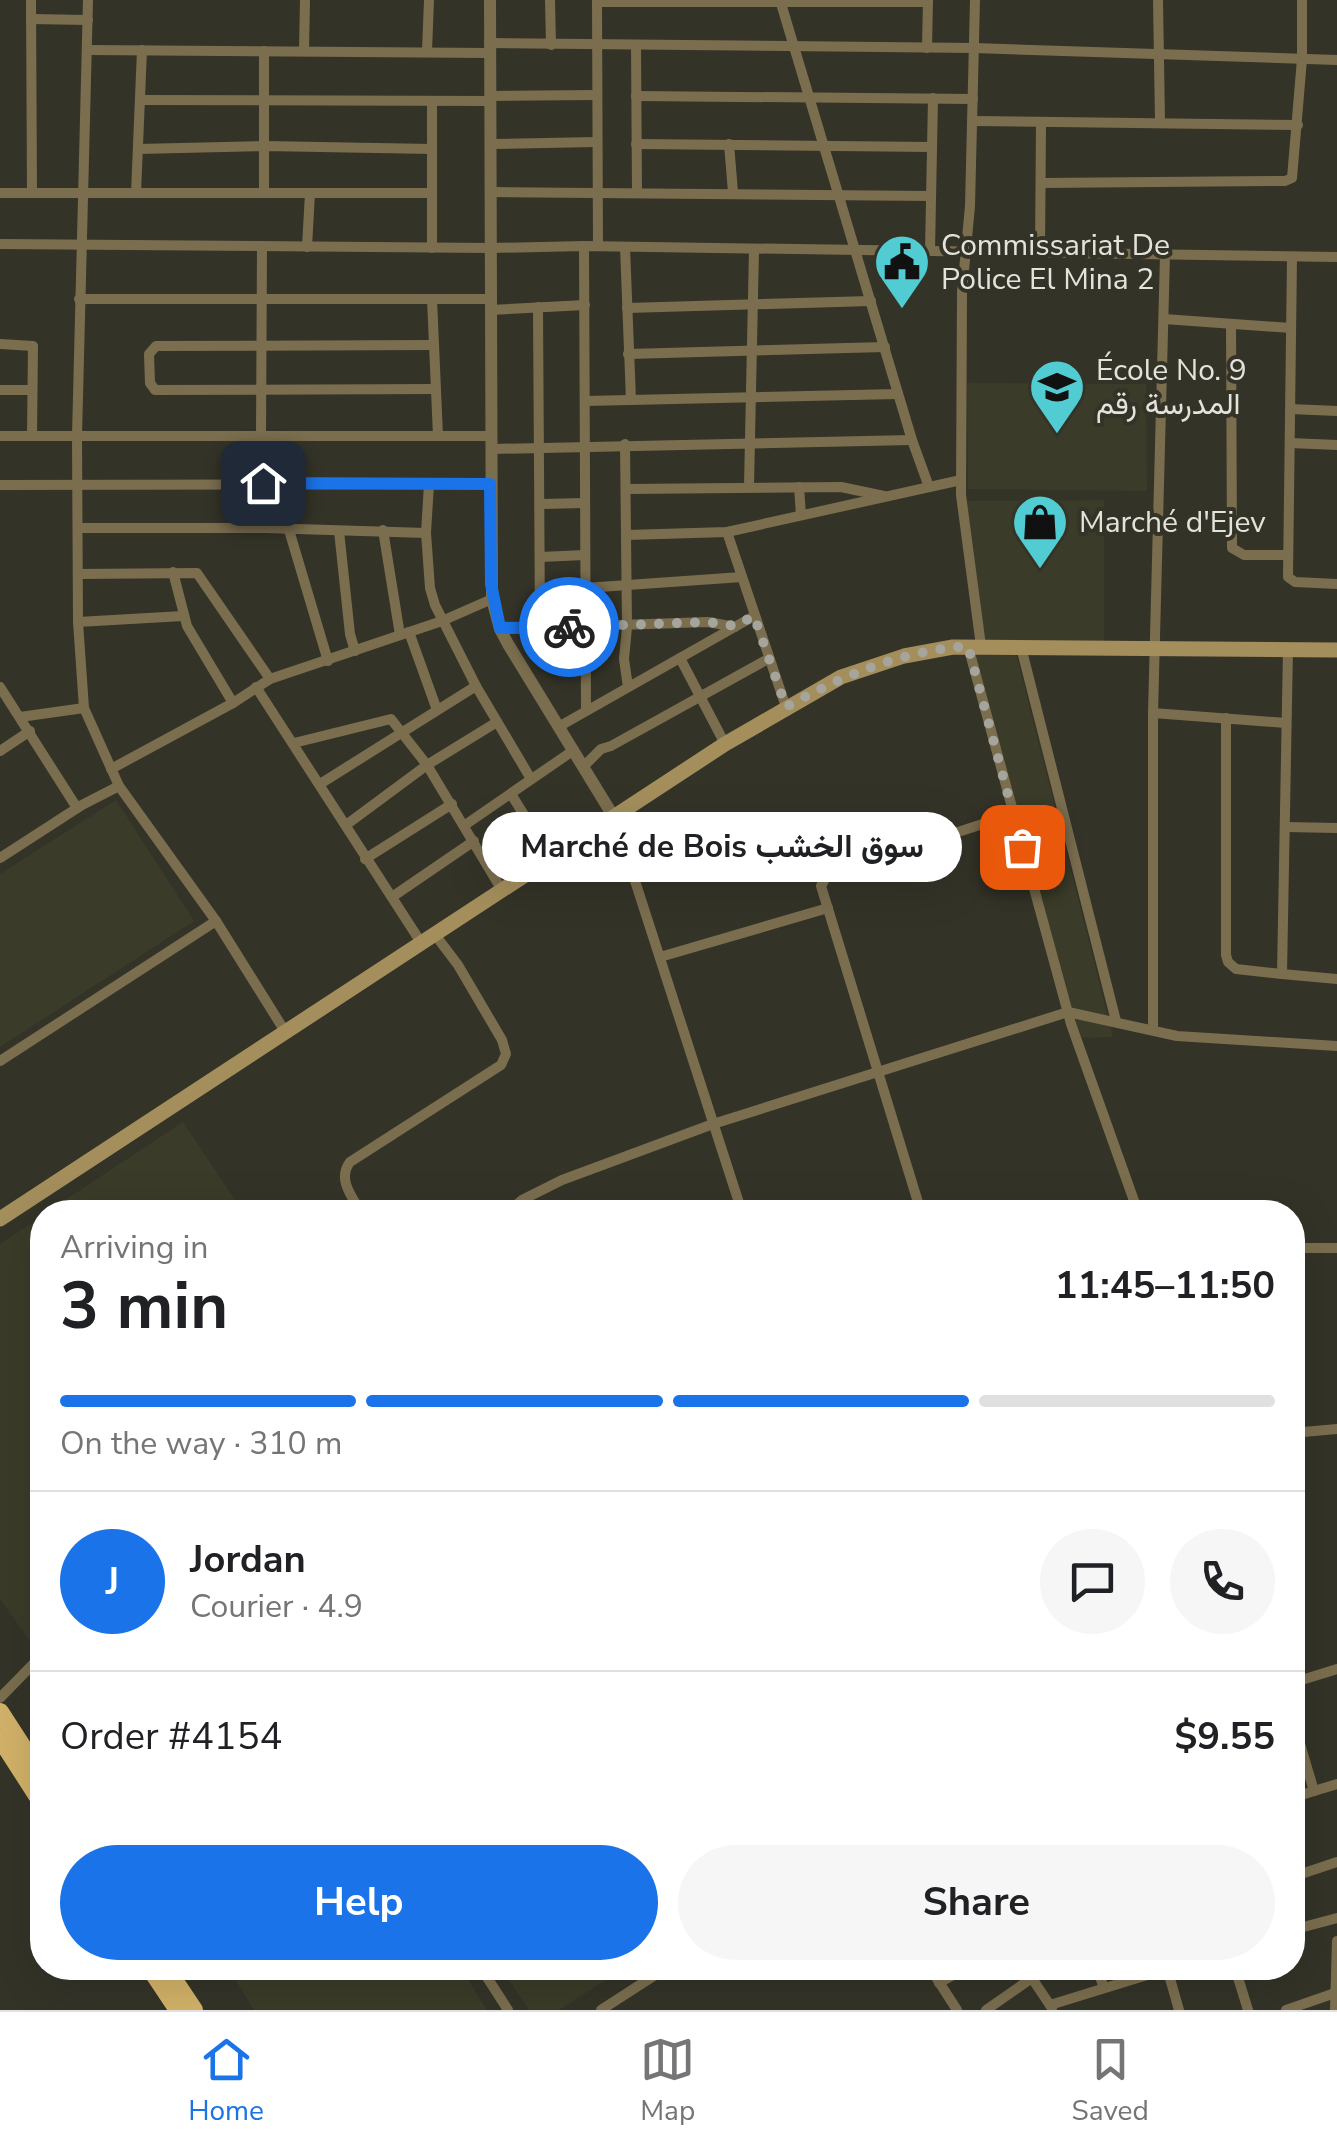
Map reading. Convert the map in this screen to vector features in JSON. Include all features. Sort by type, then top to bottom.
[{"type":"highway","points":[[0,1712],[30,1758]]},
{"type":"highway","points":[[0,1738],[30,1784]]},
{"type":"highway","points":[[158,1980],[178,2010]]},
{"type":"highway","points":[[174,1980],[194,2010]]},
{"type":"main road","points":[[0,1219],[725,744],[841,677],[904,656],[975,646],[1337,650]]},
{"type":"street","points":[[31,0],[32,193]]},
{"type":"street","points":[[88,0],[77,436],[78,622],[84,708],[120,786],[216,921],[286,1033]]},
{"type":"street","points":[[304,51],[305,0]]},
{"type":"street","points":[[427,52],[428,0]]},
{"type":"street","points":[[490,0],[492,598],[500,628],[614,819],[738,1200]]},
{"type":"street","points":[[550,0],[551,45]]},
{"type":"street","points":[[975,0],[973,120],[964,253],[960,480],[975,646],[1013,814],[1068,1012],[1134,1200]]},
{"type":"street","points":[[1158,0],[1160,121]]},
{"type":"street","points":[[1042,183],[1292,178],[1302,59],[1302,0]]},
{"type":"street","points":[[598,246],[597,1],[928,1],[927,48]]},
{"type":"street","points":[[780,1],[929,486]]},
{"type":"street","points":[[31,19],[88,20]]},
{"type":"street","points":[[88,50],[427,52],[597,44],[974,48],[1337,60]]},
{"type":"street","points":[[636,45],[637,193]]},
{"type":"street","points":[[136,194],[142,50]]},
{"type":"street","points":[[264,50],[264,192]]},
{"type":"street","points":[[140,100],[432,103],[596,95]]},
{"type":"street","points":[[636,96],[973,99]]},
{"type":"street","points":[[930,251],[933,98]]},
{"type":"street","points":[[432,103],[432,248]]},
{"type":"street","points":[[973,120],[1298,126]]},
{"type":"street","points":[[1040,253],[1041,122]]},
{"type":"street","points":[[492,144],[596,142]]},
{"type":"street","points":[[636,144],[932,147]]},
{"type":"street","points":[[729,144],[733,192]]},
{"type":"street","points":[[138,149],[432,149]]},
{"type":"street","points":[[492,192],[931,196]]},
{"type":"street","points":[[0,193],[432,193]]},
{"type":"street","points":[[307,247],[310,193]]},
{"type":"street","points":[[0,244],[598,246],[1337,257]]},
{"type":"street","points":[[262,246],[260,437],[265,528]]},
{"type":"street","points":[[584,246],[586,711]]},
{"type":"street","points":[[625,247],[631,400]]},
{"type":"street","points":[[749,486],[754,249]]},
{"type":"street","points":[[1153,1029],[1154,713],[1164,255]]},
{"type":"street","points":[[1292,256],[1290,580],[1337,584]]},
{"type":"street","points":[[78,299],[432,299],[538,308],[584,305]]},
{"type":"street","points":[[432,299],[438,436]]},
{"type":"street","points":[[626,308],[871,300]]},
{"type":"street","points":[[538,308],[540,627]]},
{"type":"street","points":[[1164,319],[1291,328]]},
{"type":"street","points":[[1231,324],[1232,548],[1244,556],[1288,556]]},
{"type":"street","points":[[0,344],[33,346],[32,436]]},
{"type":"street","points":[[434,345],[156,346],[149,354],[150,383],[155,390],[436,389]]},
{"type":"street","points":[[628,354],[884,348]]},
{"type":"street","points":[[0,390],[32,390]]},
{"type":"street","points":[[584,401],[898,394]]},
{"type":"street","points":[[1290,409],[1337,411]]},
{"type":"street","points":[[0,436],[438,436],[541,446],[912,440]]},
{"type":"street","points":[[625,444],[624,658],[628,687]]},
{"type":"street","points":[[1290,444],[1337,445]]},
{"type":"street","points":[[627,536],[727,532],[960,480]]},
{"type":"street","points":[[429,484],[426,532],[430,588],[442,621],[476,686],[531,779]]},
{"type":"street","points":[[0,485],[490,484]]},
{"type":"street","points":[[627,489],[799,486],[860,489],[885,496]]},
{"type":"street","points":[[799,486],[801,515]]},
{"type":"street","points":[[541,504],[585,503]]},
{"type":"street","points":[[78,528],[426,532]]},
{"type":"street","points":[[289,530],[328,661]]},
{"type":"street","points":[[339,530],[355,651]]},
{"type":"street","points":[[383,530],[404,634],[438,710]]},
{"type":"street","points":[[727,532],[786,707]]},
{"type":"street","points":[[540,557],[585,555]]},
{"type":"street","points":[[78,574],[191,571],[202,577],[270,678]]},
{"type":"street","points":[[173,572],[183,616],[233,703]]},
{"type":"street","points":[[586,588],[742,577]]},
{"type":"street","points":[[111,769],[233,703],[270,678],[442,621],[492,598]]},
{"type":"street","points":[[78,622],[183,616]]},
{"type":"street","points":[[560,726],[754,616]]},
{"type":"street","points":[[500,628],[708,622],[735,626]]},
{"type":"street","points":[[1020,647],[1116,1021]]},
{"type":"street","points":[[1282,974],[1288,649]]},
{"type":"street","points":[[680,658],[725,744]]},
{"type":"street","points":[[584,766],[601,749],[768,659]]},
{"type":"street","points":[[320,784],[476,686]]},
{"type":"street","points":[[256,687],[392,898],[429,940],[458,965],[502,1040],[506,1054],[501,1066],[350,1162],[344,1169],[344,1178],[355,1200]]},
{"type":"street","points":[[2,693],[77,808]]},
{"type":"street","points":[[20,717],[84,708]]},
{"type":"street","points":[[1154,713],[1286,722]]},
{"type":"street","points":[[1226,718],[1228,962],[1236,968],[1337,979]]},
{"type":"street","points":[[294,743],[388,719],[427,765],[502,892]]},
{"type":"street","points":[[346,825],[427,765],[497,722]]},
{"type":"street","points":[[0,751],[30,732]]},
{"type":"street","points":[[465,825],[574,750]]},
{"type":"street","points":[[0,858],[77,808],[120,786]]},
{"type":"street","points":[[511,794],[552,860]]},
{"type":"street","points":[[365,859],[452,804]]},
{"type":"street","points":[[917,1200],[821,886],[827,875],[1013,814]]},
{"type":"street","points":[[1285,827],[1337,828]]},
{"type":"street","points":[[392,898],[474,841]]},
{"type":"street","points":[[660,957],[828,908]]},
{"type":"street","points":[[0,1061],[216,921]]},
{"type":"street","points":[[522,1200],[562,1180],[714,1124],[1068,1012],[1177,1036],[1337,1046]]},
{"type":"street","points":[[1305,1248],[1337,1248]]},
{"type":"street","points":[[1305,1432],[1337,1429]]},
{"type":"street","points":[[1305,1679],[1337,1668]]},
{"type":"street","points":[[0,1698],[30,1672]]},
{"type":"street","points":[[1305,1761],[1314,1791]]},
{"type":"street","points":[[1305,1794],[1337,1784]]},
{"type":"street","points":[[1305,1873],[1337,1862]]},
{"type":"street","points":[[1305,1927],[1337,1918]]},
{"type":"street","points":[[1335,2010],[1337,1941]]},
{"type":"street","points":[[489,1980],[508,2010]]},
{"type":"street","points":[[601,2010],[647,1980]]},
{"type":"street","points":[[937,1980],[957,2010]]},
{"type":"street","points":[[939,1983],[944,1980]]},
{"type":"street","points":[[986,2010],[1020,1980]]},
{"type":"street","points":[[1033,1980],[1051,2008],[1130,1980]]},
{"type":"street","points":[[1102,1980],[1104,1988]]},
{"type":"street","points":[[1171,1980],[1179,2010]]},
{"type":"street","points":[[1239,1980],[1248,2010]]},
{"type":"street","points":[[1286,2010],[1335,1993]]},
{"type":"shaded area","name":"École No. 9 المدرسة رقم","points":[[967,383],[1146,384],[1147,491],[968,489]]},
{"type":"shaded area","name":"Marché d'Ejev","points":[[1104,500],[1104,642],[984,641],[966,501]]},
{"type":"shaded area","points":[[973,652],[1016,653],[1113,1037],[1078,1038]]},
{"type":"shaded area","points":[[116,800],[194,921],[0,1047],[0,874]]},
{"type":"shaded area","points":[[183,1122],[235,1200],[65,1200]]},
{"type":"shaded area","points":[[30,1224],[30,1642],[0,1599],[0,1244]]},
{"type":"shaded area","points":[[235,1980],[468,1980],[487,2010],[254,2010]]},
{"type":"shaded area","points":[[509,1980],[606,1980],[559,2010],[529,2010]]},
{"type":"way so far","points":[[569,627],[708,622],[735,626],[754,616],[786,707],[841,677],[879,663],[968,646],[1022,847]]},
{"type":"place","name":"Commissariat De Police El Mina 2","points":[[902,311]]},
{"type":"place","name":"École No. 9 المدرسة رقم","points":[[1057,436]]},
{"type":"place","name":"Marché d'Ejev","points":[[1040,571]]},
{"type":"place","name":"Marché de Bois سوق الخشب","points":[[1022,847]]},
{"type":"route","points":[[263,483],[490,484],[491,584],[500,628],[569,627]]}]
